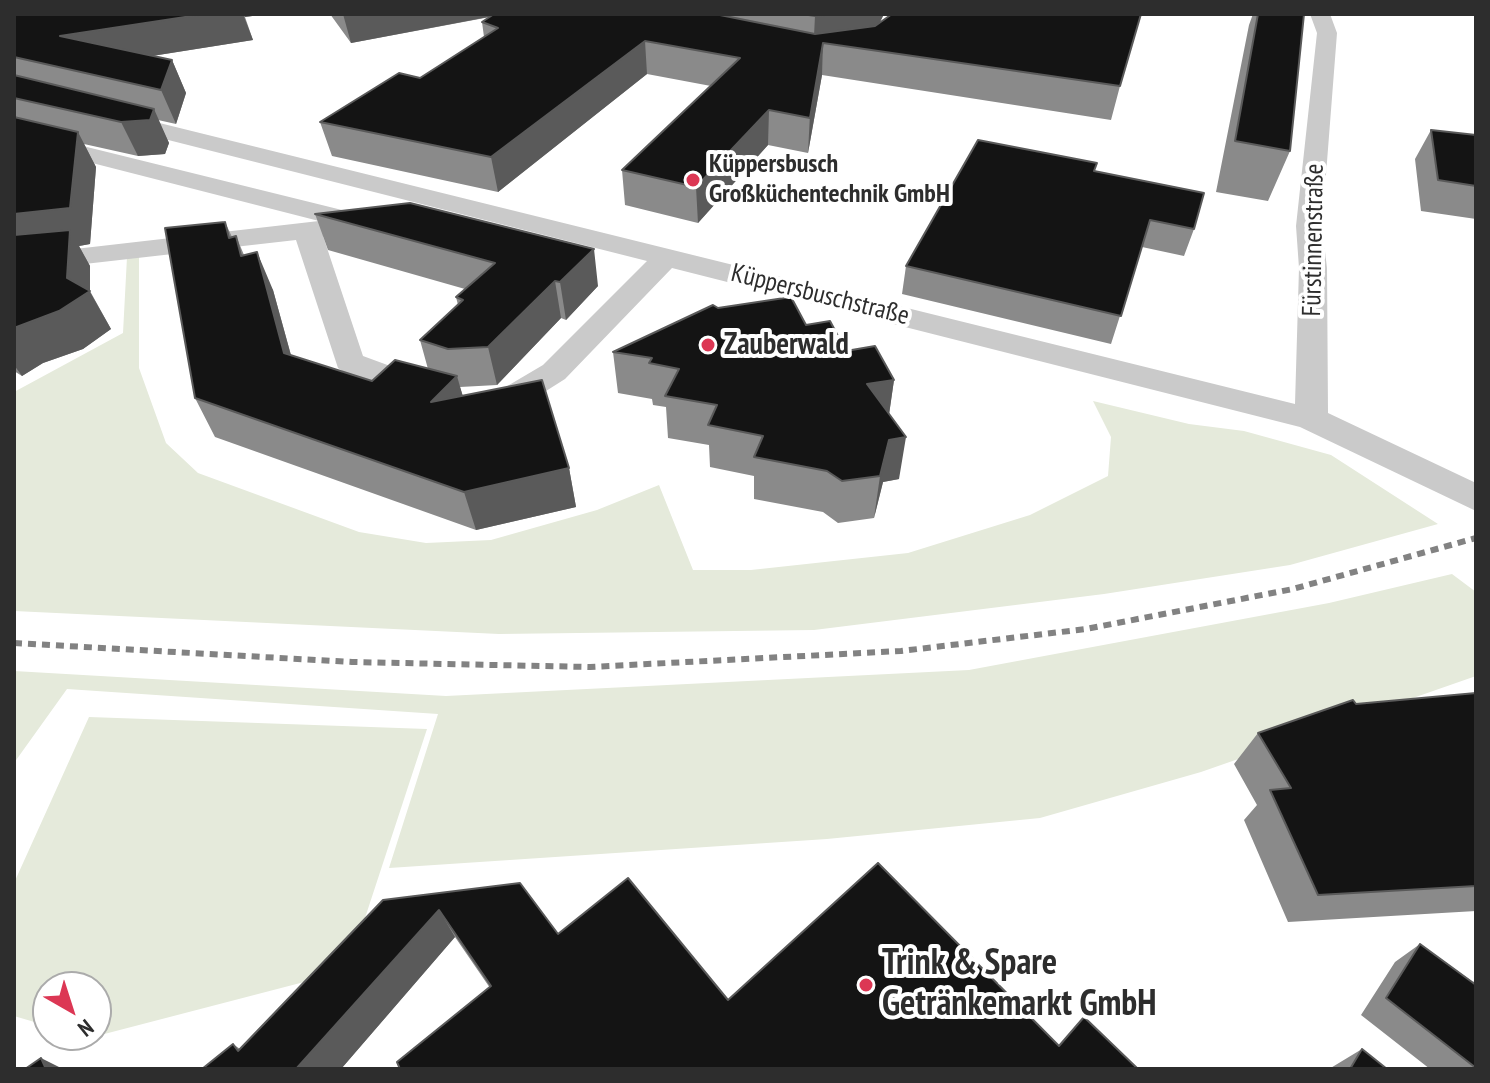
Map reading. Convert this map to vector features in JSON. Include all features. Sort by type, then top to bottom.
[{"type":"street","name":"Fürstinnenstraße","points":[[1311,419],[1313,268],[1309,226],[1327,33],[1320,14]]},
{"type":"street","name":"Küppersbuschstraße","points":[[14,94],[1311,419],[1476,498]]},
{"type":"street","points":[[101,158],[152,128]]},
{"type":"street","points":[[14,136],[361,224],[14,264]]},
{"type":"street","points":[[389,216],[421,195]]},
{"type":"street","points":[[308,230],[311,250],[349,361],[361,369],[460,401],[495,401],[536,385],[554,372],[667,257]]},
{"type":"shaded area","points":[[139,256],[139,368],[166,443],[198,473],[359,532],[426,543],[491,540],[597,510],[659,485],[693,570],[751,570],[908,553],[1030,515],[1108,476],[1111,437],[1093,401],[1189,424],[1244,431],[1331,455],[1438,524],[1290,565],[1104,594],[814,630],[499,634],[14,611],[14,392],[123,333],[127,257]]},
{"type":"shaded area","points":[[1452,574],[1476,592],[1476,676],[1201,772],[1040,818],[827,839],[389,868],[438,714],[67,689],[14,763],[14,671],[446,696],[969,670],[1329,603]]},
{"type":"shaded area","points":[[89,717],[427,729],[364,921],[331,975],[112,1032],[112,971],[32,971],[32,1021],[14,1016],[14,883]]},
{"type":"building","points":[[14,14],[205,14],[60,36],[172,60],[161,90],[14,57]]},
{"type":"building","points":[[494,14],[715,14],[815,34],[875,26],[892,14],[1141,14],[1120,86],[823,43],[810,118],[769,110],[696,187],[622,170],[740,58],[645,41],[491,157],[320,122],[399,73],[420,78],[498,28],[482,22]]},
{"type":"building","points":[[1258,14],[1304,14],[1290,151],[1235,141]]},
{"type":"building","points":[[14,75],[154,109],[150,120],[121,122],[14,98]]},
{"type":"building","points":[[14,117],[78,132],[70,208],[14,214]]},
{"type":"building","points":[[1431,130],[1476,135],[1476,186],[1438,180]]},
{"type":"building","points":[[978,140],[1097,163],[1094,171],[1204,193],[1194,229],[1150,220],[1121,316],[906,266]]},
{"type":"building","points":[[410,203],[594,249],[560,282],[555,281],[488,347],[448,349],[420,340],[463,300],[456,297],[495,263],[315,214]]},
{"type":"building","points":[[225,222],[229,238],[236,236],[241,256],[257,252],[284,353],[372,381],[395,360],[457,376],[431,402],[542,380],[569,468],[464,492],[195,398],[165,228]]},
{"type":"building","points":[[70,230],[67,278],[90,291],[59,311],[14,328],[14,235]]},
{"type":"building","points":[[791,297],[806,325],[830,321],[846,351],[875,346],[894,380],[867,384],[906,437],[889,440],[880,476],[842,481],[827,471],[754,457],[763,436],[708,425],[717,405],[665,396],[679,369],[649,363],[652,358],[613,352],[713,305],[718,308]]},
{"type":"building","points":[[1476,693],[1476,886],[1318,895],[1270,790],[1291,788],[1258,733],[1353,700],[1356,704]]},
{"type":"building","points":[[878,863],[1059,1046],[1084,1017],[1138,1069],[400,1069],[397,1062],[491,986],[439,910],[296,1069],[202,1069],[233,1044],[238,1051],[383,900],[520,883],[558,934],[628,878],[728,1000]]},
{"type":"building","points":[[1420,944],[1476,985],[1476,1068],[1386,998]]},
{"type":"building","points":[[1362,1049],[1387,1069],[1350,1069]]},
{"type":"building","points":[[41,1058],[46,1069],[25,1069]]},
{"type":"railway","points":[[14,643],[352,662],[590,667],[901,651],[1086,629],[1293,589],[1476,538]]},
{"type":"place","name":"Küppersbusch Großküchentechnik GmbH","points":[[693,180]]},
{"type":"place","name":"Zauberwald","points":[[708,345]]},
{"type":"place","name":"Trink & Spare Getränkemarkt GmbH","points":[[866,985]]}]
